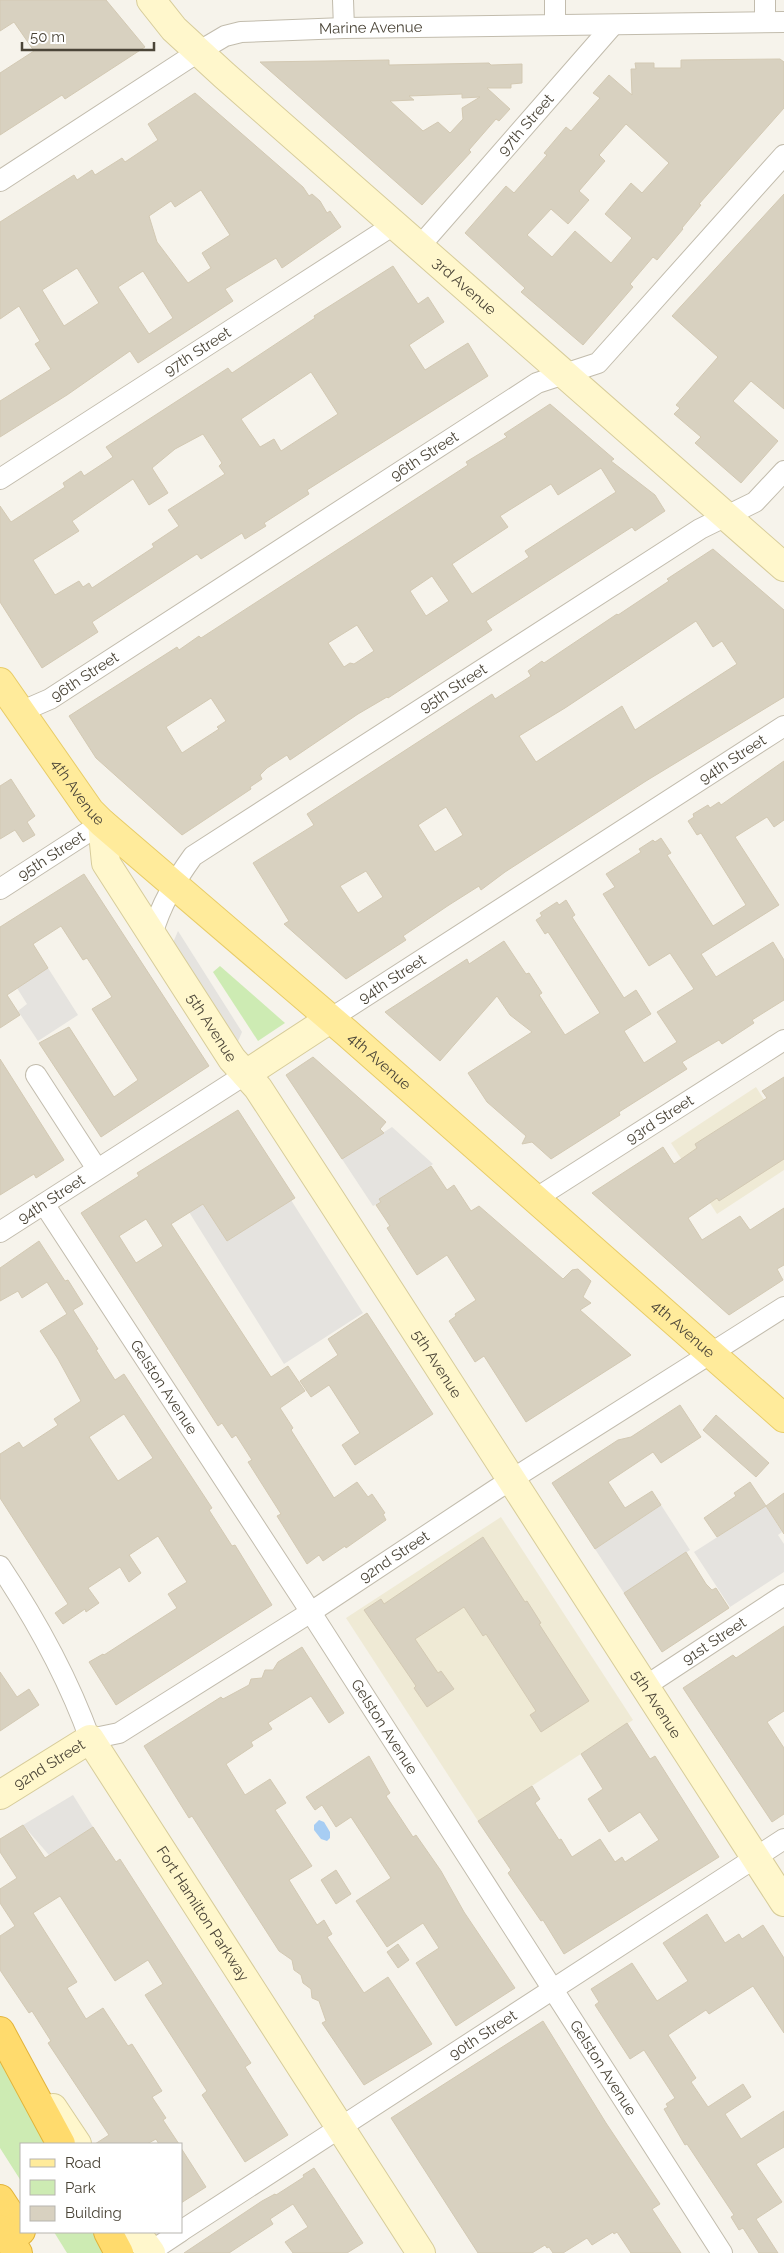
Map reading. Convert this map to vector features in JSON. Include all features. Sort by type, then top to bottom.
[{"type":"highway","points":[[0,2030],[60,2143]]},
{"type":"highway","points":[[0,2199],[20,2228]]},
{"type":"highway","points":[[0,2229],[18,2253]]},
{"type":"highway","points":[[23,2233],[36,2253]]},
{"type":"highway","points":[[109,2233],[119,2253]]},
{"type":"main road","name":"4th Avenue","points":[[0,682],[90,811],[102,823],[173,882],[784,1418]]},
{"type":"street","name":"3rd Avenue","points":[[151,0],[174,29],[198,52],[784,567]]},
{"type":"street","points":[[343,0],[344,28]]},
{"type":"street","points":[[555,0],[555,25]]},
{"type":"street","points":[[765,0],[774,22]]},
{"type":"street","name":"Marine Avenue","points":[[0,181],[198,52],[225,36],[242,32],[344,28],[774,22]]},
{"type":"street","name":"97th Street","points":[[420,246],[613,25]]},
{"type":"street","name":"96th Street","points":[[20,712],[50,698],[537,384],[598,363],[784,154]]},
{"type":"street","name":"97th Street","points":[[0,480],[395,224]]},
{"type":"street","name":"95th Street","points":[[152,934],[164,900],[173,882],[194,856],[700,528],[756,502],[784,470]]},
{"type":"street","name":"94th Street","points":[[0,1232],[784,726]]},
{"type":"street","name":"95th Street","points":[[0,889],[102,823]]},
{"type":"street","name":"5th Avenue","points":[[102,823],[106,862],[232,1059],[269,1104],[784,1902]]},
{"type":"street","name":"93rd Street","points":[[535,1199],[784,1040]]},
{"type":"street","points":[[36,1075],[97,1170]]},
{"type":"street","name":"Gelston Avenue","points":[[44,1204],[311,1612],[722,2253]]},
{"type":"street","name":"92nd Street","points":[[0,1795],[90,1739],[119,1733],[311,1612],[512,1479],[784,1307]]},
{"type":"street","name":"Fort Hamilton Parkway","points":[[0,1566],[18,1593],[73,1694],[90,1739],[420,2253]]},
{"type":"street","name":"91st Street","points":[[644,1687],[784,1595]]},
{"type":"street","name":"90th Street","points":[[182,2230],[784,1839]]},
{"type":"street","points":[[0,2030],[76,2143]]},
{"type":"street","name":"90th Street","points":[[146,2245],[175,2233]]},
{"type":"shaded area","points":[[178,931],[242,1032],[236,1046],[172,945]]},
{"type":"shaded area","points":[[48,968],[78,1015],[38,1041],[18,1011],[27,1004],[17,988]]},
{"type":"shaded area","points":[[756,1087],[784,1131],[784,1170],[717,1214],[671,1143]]},
{"type":"shaded area","points":[[392,1127],[433,1164],[380,1199],[381,1202],[373,1206],[342,1159]]},
{"type":"shaded area","points":[[291,1200],[363,1313],[284,1364],[189,1212],[203,1204],[227,1241]]},
{"type":"shaded area","points":[[661,1505],[690,1550],[624,1593],[595,1549]]},
{"type":"shaded area","points":[[766,1506],[782,1532],[778,1535],[784,1544],[784,1572],[730,1607],[694,1552]]},
{"type":"shaded area","points":[[501,1517],[633,1720],[478,1821],[346,1618]]},
{"type":"shaded area","points":[[73,1795],[93,1827],[49,1855],[23,1825]]},
{"type":"green space","points":[[220,966],[285,1023],[258,1041],[213,972]]},
{"type":"green space","points":[[0,2057],[51,2143],[20,2143],[20,2179],[0,2148]]},
{"type":"green space","points":[[55,2233],[101,2233],[112,2253],[67,2253]]},
{"type":"water","points":[[319,1820],[324,1822],[330,1832],[330,1838],[327,1841],[321,1839],[314,1830],[314,1825]]},
{"type":"building","points":[[0,0],[106,0],[145,47],[65,99],[62,95],[0,135],[0,73],[34,51],[14,22],[0,31]]},
{"type":"building","points":[[780,59],[784,62],[784,108],[699,204],[701,205],[657,260],[653,257],[630,284],[633,287],[583,345],[521,292],[525,288],[465,233],[506,186],[514,193],[547,155],[544,153],[566,127],[571,131],[600,98],[593,93],[609,75],[632,95],[631,69],[636,69],[635,63],[654,63],[654,68],[681,68],[681,60]],"holes":[[[626,124],[669,163],[642,193],[631,183],[605,214],[632,238],[611,263],[575,231],[552,257],[527,235],[551,209],[568,224],[589,200],[579,191],[605,161],[599,155]]]},
{"type":"building","points":[[389,60],[389,65],[522,64],[522,83],[511,84],[511,88],[487,88],[510,109],[499,121],[496,119],[469,150],[471,152],[422,205],[260,62]],"holes":[[[462,94],[462,98],[480,97],[462,108],[463,119],[450,133],[438,122],[423,131],[390,101],[414,100],[409,96]]]},
{"type":"building","points":[[195,93],[303,187],[309,196],[312,194],[320,201],[327,213],[330,211],[341,227],[282,268],[276,258],[225,289],[233,301],[138,363],[130,351],[67,395],[0,437],[0,401],[51,369],[35,344],[40,341],[19,306],[0,319],[0,222],[74,175],[77,180],[92,170],[95,175],[122,158],[125,162],[158,140],[148,124]],"holes":[[[201,190],[230,235],[202,253],[211,268],[188,283],[157,242],[149,216],[171,201],[175,207]],[[77,268],[99,303],[64,326],[42,290]],[[143,271],[173,318],[149,334],[118,287]]]},
{"type":"building","points":[[784,194],[784,409],[751,381],[733,401],[778,441],[741,483],[695,443],[701,437],[674,414],[680,408],[676,405],[718,357],[672,316]]},
{"type":"building","points":[[393,266],[418,304],[428,297],[444,322],[409,345],[425,370],[468,343],[488,376],[307,490],[309,494],[264,523],[266,526],[245,539],[242,533],[201,559],[197,554],[92,622],[98,632],[42,668],[0,602],[0,506],[11,522],[65,487],[63,483],[81,471],[84,476],[113,457],[106,447],[228,368],[232,373],[315,318],[314,316]],"holes":[[[311,372],[338,414],[281,451],[274,439],[260,447],[241,419]],[[203,434],[222,463],[219,466],[225,474],[168,510],[179,526],[152,544],[154,547],[92,588],[89,583],[83,587],[79,581],[55,595],[33,560],[79,531],[72,521],[133,479],[149,505],[168,493],[152,468],[175,449]]]},
{"type":"building","points":[[550,404],[614,459],[611,461],[655,495],[665,511],[635,531],[632,527],[486,621],[492,630],[388,698],[358,714],[290,760],[287,755],[267,768],[260,775],[262,779],[250,787],[251,789],[182,835],[96,758],[69,716],[177,647],[179,650],[199,636],[201,638],[354,539],[468,465],[466,462],[507,437],[504,434]],"holes":[[[601,468],[616,492],[525,551],[529,557],[472,594],[452,564],[508,527],[500,516],[551,484],[558,495]],[[432,576],[449,601],[426,616],[410,591]],[[357,625],[374,651],[354,664],[350,663],[344,667],[328,643]],[[211,698],[226,721],[217,727],[219,729],[182,753],[166,727]]]},
{"type":"building","points":[[713,549],[784,610],[784,697],[646,781],[505,872],[481,890],[479,886],[449,905],[403,936],[406,940],[346,979],[284,924],[289,921],[253,863],[314,825],[307,814],[492,694],[495,699],[531,676],[528,671],[542,661],[544,663],[618,615],[669,581],[667,579]],"holes":[[[696,621],[713,647],[722,641],[737,664],[635,730],[622,706],[536,762],[519,736],[565,708]],[[446,807],[463,835],[435,852],[418,825]],[[366,871],[383,897],[358,913],[340,886]]]},
{"type":"building","points":[[784,761],[784,820],[774,827],[767,817],[735,837],[779,905],[701,954],[716,977],[773,942],[784,960],[784,1000],[752,1020],[754,1023],[722,1044],[719,1040],[682,1062],[687,1069],[619,1112],[620,1115],[551,1159],[532,1142],[522,1144],[526,1136],[487,1102],[468,1073],[532,1032],[510,1015],[497,996],[440,1061],[385,1012],[467,959],[469,964],[504,941],[526,974],[529,973],[542,993],[539,995],[565,1035],[600,1013],[548,932],[545,934],[536,920],[542,916],[540,913],[557,902],[559,905],[566,900],[575,915],[572,917],[624,998],[636,990],[651,1014],[624,1031],[644,1063],[677,1042],[657,1012],[694,989],[670,953],[649,966],[603,894],[615,887],[606,874],[641,852],[639,849],[653,840],[655,842],[661,838],[671,853],[667,855],[713,926],[746,905],[701,833],[697,835],[688,821],[694,817],[693,814],[708,805],[710,808],[719,802],[721,805]]},
{"type":"building","points":[[11,779],[35,816],[27,822],[35,835],[23,842],[15,830],[0,839],[0,786]]},
{"type":"building","points":[[84,874],[209,1066],[101,1137],[39,1043],[69,1027],[114,1097],[138,1080],[92,1009],[112,997],[87,958],[83,960],[61,926],[33,944],[48,968],[7,995],[20,1015],[0,1028],[0,927]]},
{"type":"building","points":[[313,1057],[386,1122],[380,1129],[384,1133],[342,1159],[286,1075]]},
{"type":"building","points":[[0,1059],[64,1160],[36,1178],[34,1174],[0,1195]]},
{"type":"building","points":[[784,1077],[784,1159],[719,1201],[717,1198],[688,1218],[702,1240],[740,1216],[750,1230],[784,1208],[784,1265],[777,1269],[783,1280],[729,1315],[592,1193],[663,1147],[674,1164],[697,1148],[695,1144],[767,1098],[762,1091]]},
{"type":"building","points":[[238,1110],[295,1198],[227,1241],[203,1204],[171,1224],[271,1377],[288,1366],[305,1391],[280,1408],[293,1428],[291,1430],[334,1498],[357,1482],[368,1497],[372,1494],[385,1513],[383,1514],[386,1520],[346,1548],[345,1546],[323,1561],[319,1555],[307,1564],[277,1516],[281,1514],[248,1462],[252,1460],[236,1435],[232,1438],[222,1423],[218,1426],[81,1213],[139,1176],[137,1173]],"holes":[[[146,1219],[163,1246],[136,1263],[119,1236]]]},
{"type":"building","points":[[431,1166],[447,1190],[454,1185],[471,1211],[479,1206],[563,1279],[572,1270],[578,1269],[591,1281],[583,1297],[591,1303],[580,1310],[631,1355],[526,1422],[484,1356],[475,1362],[449,1321],[456,1316],[455,1314],[476,1300],[447,1255],[417,1275],[387,1228],[390,1226],[376,1205],[381,1202],[379,1199]]},
{"type":"building","points":[[39,1241],[65,1281],[68,1280],[83,1304],[73,1310],[115,1380],[124,1374],[212,1508],[209,1510],[232,1546],[235,1545],[272,1605],[116,1705],[89,1662],[104,1655],[177,1608],[168,1594],[187,1582],[158,1536],[129,1555],[141,1573],[129,1582],[120,1567],[88,1588],[99,1603],[86,1612],[85,1609],[63,1624],[55,1613],[68,1604],[0,1498],[0,1454],[19,1442],[23,1448],[58,1425],[54,1419],[81,1401],[40,1331],[67,1314],[47,1282],[22,1298],[18,1291],[0,1301],[0,1268]],"holes":[[[124,1414],[153,1458],[118,1481],[89,1437]]]},
{"type":"building","points":[[367,1313],[433,1414],[355,1465],[342,1445],[360,1433],[329,1385],[311,1397],[300,1381],[338,1355],[328,1339]]},
{"type":"building","points":[[680,1405],[701,1437],[661,1463],[653,1452],[608,1482],[625,1508],[652,1491],[661,1505],[595,1549],[552,1483],[618,1440],[631,1437]]},
{"type":"building","points":[[716,1415],[769,1463],[756,1477],[703,1430]]},
{"type":"building","points":[[750,1482],[766,1506],[717,1537],[704,1518],[736,1496],[734,1493]]},
{"type":"building","points":[[784,1493],[784,1534],[766,1506]]},
{"type":"building","points":[[483,1537],[525,1602],[527,1601],[541,1623],[539,1624],[589,1701],[541,1732],[530,1715],[536,1711],[486,1634],[483,1636],[464,1607],[415,1639],[438,1673],[441,1671],[454,1689],[427,1707],[414,1688],[416,1686],[364,1610],[381,1599],[384,1604]]},
{"type":"building","points":[[686,1552],[706,1584],[712,1590],[716,1588],[729,1608],[662,1652],[624,1593]]},
{"type":"building","points":[[784,1626],[784,1711],[767,1722],[784,1748],[784,1814],[772,1822],[683,1688],[733,1655],[736,1658]]},
{"type":"building","points":[[302,1647],[344,1713],[329,1723],[311,1696],[268,1723],[272,1729],[251,1742],[253,1746],[226,1764],[245,1795],[270,1779],[286,1803],[275,1810],[312,1866],[289,1880],[317,1925],[324,1920],[332,1934],[327,1937],[364,1993],[388,1977],[432,2044],[364,2085],[322,2023],[326,2021],[319,2001],[312,1998],[311,1989],[303,1983],[301,1975],[294,1970],[292,1960],[279,1951],[192,1816],[189,1818],[144,1746],[221,1697],[223,1699],[249,1685],[251,1679],[262,1678],[265,1670],[273,1670],[278,1662]]},
{"type":"building","points":[[0,1672],[17,1697],[29,1689],[39,1705],[0,1731]]},
{"type":"building","points":[[627,1723],[650,1759],[655,1756],[719,1857],[564,1954],[543,1920],[541,1921],[508,1873],[511,1870],[478,1821],[532,1786],[540,1799],[535,1803],[572,1857],[600,1839],[615,1862],[622,1857],[625,1862],[659,1840],[640,1812],[609,1832],[588,1799],[603,1789],[581,1754]]},
{"type":"building","points":[[369,1756],[390,1793],[386,1796],[413,1837],[416,1835],[441,1871],[464,1912],[515,1988],[456,2026],[416,1963],[439,1948],[423,1923],[387,1947],[356,1901],[391,1878],[351,1817],[336,1827],[322,1805],[315,1810],[306,1797]]},
{"type":"building","points":[[23,1825],[45,1858],[93,1827],[116,1862],[120,1859],[251,2063],[245,2067],[288,2135],[245,2162],[202,2095],[207,2091],[145,1995],[163,1984],[148,1960],[115,1981],[60,1896],[33,1913],[77,1982],[67,1988],[86,2019],[103,2008],[128,2046],[132,2044],[162,2091],[152,2097],[166,2118],[163,2120],[178,2143],[158,2143],[156,2139],[149,2143],[97,2143],[109,2135],[48,2043],[51,2041],[32,2011],[29,2013],[0,1970],[0,1936],[15,1926],[0,1903],[0,1889],[17,1878],[0,1852],[0,1839]]},
{"type":"building","points":[[336,1870],[351,1894],[336,1904],[321,1880]]},
{"type":"building","points":[[707,1914],[725,1943],[739,1934],[742,1939],[763,1925],[784,1958],[784,2033],[753,1986],[709,2014],[706,2010],[668,2035],[696,2078],[691,2082],[708,2107],[743,2084],[751,2097],[725,2114],[741,2139],[784,2111],[784,2147],[756,2164],[782,2202],[756,2219],[778,2253],[759,2253],[743,2228],[739,2230],[731,2217],[734,2215],[687,2144],[685,2145],[664,2109],[668,2107],[666,2104],[675,2098],[644,2050],[630,2059],[595,2005],[599,2002],[591,1989],[632,1963],[657,2001],[688,1981],[663,1943]]},
{"type":"building","points":[[398,1944],[409,1960],[398,1968],[387,1952]]},
{"type":"building","points":[[543,2021],[606,2123],[660,2204],[652,2209],[681,2253],[631,2253],[617,2232],[614,2234],[613,2232],[592,2245],[587,2238],[563,2253],[553,2253],[545,2245],[532,2253],[478,2253],[391,2118]]},
{"type":"building","points":[[182,2150],[206,2187],[182,2202]]},
{"type":"building","points":[[314,2168],[363,2243],[347,2253],[293,2253],[285,2242],[308,2227],[293,2204],[270,2219],[273,2224],[229,2253],[184,2253],[262,2201],[276,2195],[304,2177],[303,2175]]}]
